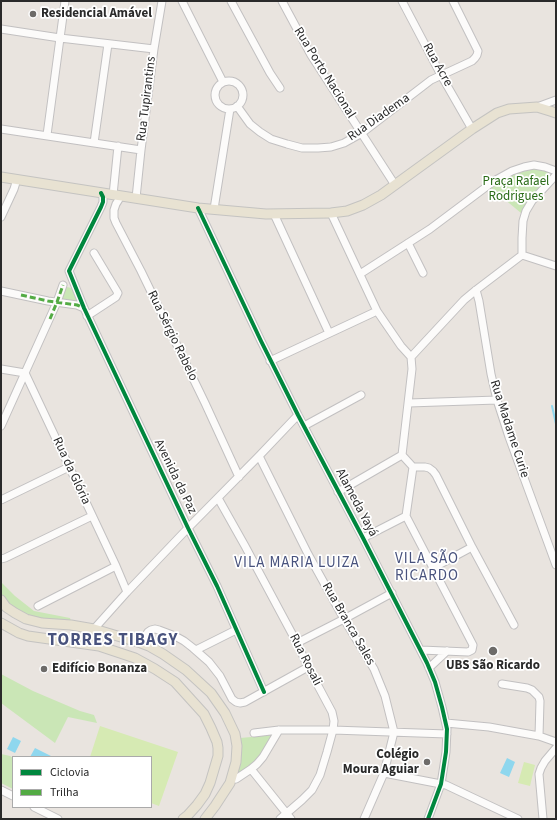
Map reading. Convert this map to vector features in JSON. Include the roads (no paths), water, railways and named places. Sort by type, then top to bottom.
[{"type":"main road","points":[[1,176],[198,208],[274,214],[331,213],[347,211],[363,205],[381,195],[472,129],[497,113],[508,109],[537,108],[556,113]]},
{"type":"main road","points":[[1,600],[6,607],[26,619],[42,623],[71,625],[94,629],[149,646],[186,670],[211,693],[225,713],[235,734],[237,746],[236,762],[230,783],[205,819]]},
{"type":"main road","points":[[1,623],[19,633],[28,636],[96,645],[115,650],[135,658],[175,682],[204,714],[217,742],[218,748],[216,766],[205,794],[197,805],[183,819]]},
{"type":"main road","points":[[82,643],[94,629]]},
{"type":"main road","points":[[94,629],[96,645]]},
{"type":"street","points":[[47,136],[65,1]]},
{"type":"street","name":"Rua Tupirantins","points":[[136,198],[154,49],[162,1]]},
{"type":"street","points":[[182,1],[223,82]]},
{"type":"street","points":[[231,1],[270,73],[280,88]]},
{"type":"street","name":"Rua Porto Nacional","points":[[282,1],[311,54],[395,184]]},
{"type":"street","name":"Rua Acre","points":[[402,1],[441,75],[472,129]]},
{"type":"street","name":"Rua Diadema","points":[[233,108],[250,124],[271,139],[302,148],[318,148],[344,143],[362,134],[431,80],[472,61],[475,58],[478,51],[453,1]]},
{"type":"street","points":[[1,30],[154,49]]},
{"type":"street","points":[[94,142],[108,44]]},
{"type":"street","points":[[232,81],[240,86],[243,95],[240,103],[233,108],[225,108],[220,106],[215,98],[216,89],[223,82],[232,81]]},
{"type":"street","points":[[537,108],[556,100]]},
{"type":"street","points":[[214,209],[233,108]]},
{"type":"street","points":[[556,108],[556,113]]},
{"type":"street","points":[[1,129],[141,150]]},
{"type":"street","points":[[101,193],[103,202],[101,207],[114,210],[117,195],[118,146]]},
{"type":"street","points":[[360,274],[430,229],[494,181],[512,171],[534,165],[556,171]]},
{"type":"street","points":[[522,255],[523,221],[526,210],[532,200],[556,176]]},
{"type":"street","points":[[1,217],[14,190],[17,179]]},
{"type":"street","name":"Avenida da Paz","points":[[101,207],[69,271],[87,316],[217,586],[264,692]]},
{"type":"street","name":"Alameda Yayá","points":[[198,208],[270,361],[429,668],[440,700],[446,723],[447,734],[446,752],[440,784],[428,819]]},
{"type":"street","name":"Rua Sérgio Rabelo","points":[[114,210],[114,218],[116,223],[205,403],[239,477]]},
{"type":"street","points":[[331,213],[377,311],[401,346],[411,357],[412,369],[409,403],[402,455]]},
{"type":"street","points":[[274,214],[329,333]]},
{"type":"street","points":[[408,243],[423,273]]},
{"type":"street","points":[[87,316],[116,297],[118,293],[94,253]]},
{"type":"street","points":[[522,255],[556,266]]},
{"type":"street","points":[[411,357],[464,300],[522,255]]},
{"type":"street","points":[[1,426],[58,302],[63,285]]},
{"type":"street","name":"Rua Madame Curie","points":[[476,290],[497,400],[556,565]]},
{"type":"street","points":[[1,291],[77,305],[84,308]]},
{"type":"street","points":[[270,361],[377,311]]},
{"type":"street","points":[[1,369],[25,373]]},
{"type":"street","name":"Rua da Glória","points":[[25,373],[127,592]]},
{"type":"street","points":[[304,426],[361,395]]},
{"type":"street","points":[[409,403],[497,400]]},
{"type":"street","points":[[94,629],[188,528],[298,415]]},
{"type":"street","points":[[402,455],[413,467],[425,467],[433,471],[436,475],[472,547],[514,625]]},
{"type":"street","points":[[338,492],[402,455]]},
{"type":"street","name":"Rua Branca Sales","points":[[259,456],[308,554],[374,669],[385,696],[394,732]]},
{"type":"street","points":[[1,500],[69,467]]},
{"type":"street","points":[[413,467],[406,516],[473,646],[472,650],[468,652],[421,650]]},
{"type":"street","name":"Rua Rosali","points":[[218,498],[297,643],[308,668],[332,712],[334,720],[333,730],[320,775],[312,790],[289,816],[280,819]]},
{"type":"street","points":[[1,559],[92,516]]},
{"type":"street","points":[[363,538],[406,516]]},
{"type":"street","points":[[433,568],[472,547]]},
{"type":"street","points":[[38,606],[116,566]]},
{"type":"street","points":[[297,643],[392,594]]},
{"type":"street","points":[[141,643],[148,632],[155,629],[184,641],[209,662],[220,676],[232,699],[240,703],[245,702],[308,668]]},
{"type":"street","points":[[196,650],[236,630]]},
{"type":"street","points":[[429,668],[447,651]]},
{"type":"street","points":[[502,684],[527,688],[532,690],[539,697],[540,736]]},
{"type":"street","points":[[446,723],[489,727],[540,736],[556,742]]},
{"type":"street","points":[[254,734],[279,730],[333,730],[447,734]]},
{"type":"street","points":[[236,779],[252,769],[263,757],[279,730]]},
{"type":"street","points":[[364,819],[384,773],[394,732]]},
{"type":"street","points":[[542,819],[539,774],[545,761],[556,748]]},
{"type":"street","points":[[252,769],[289,816]]},
{"type":"street","points":[[384,773],[446,785],[518,819]]},
{"type":"street","points":[[1,790],[12,796]]},
{"type":"street","points":[[36,808],[58,819]]},
{"type":"water","points":[[13,737],[21,741],[15,753],[7,749]]},
{"type":"water","points":[[35,748],[51,756],[31,756]]},
{"type":"water","points":[[507,758],[515,762],[509,777],[500,773]]},
{"type":"waterway","points":[[552,406],[556,424]]},
{"type":"place","name":"Residencial Amável","points":[[33,14]]},
{"type":"place","name":"UBS São Ricardo","points":[[493,651]]},
{"type":"place","name":"Edifício Bonanza","points":[[44,669]]},
{"type":"place","name":"Colégio Moura Aguiar","points":[[427,762]]},
{"type":"district","name":"VILA MARIA LUIZA","points":[[297,564]]},
{"type":"district","name":"VILA SÃO RICARDO","points":[[427,568]]},
{"type":"district","name":"TORRES TIBAGY","points":[[113,641]]},
{"type":"park label","name":"Praça Rafael Rodrigues","points":[[516,190]]}]
